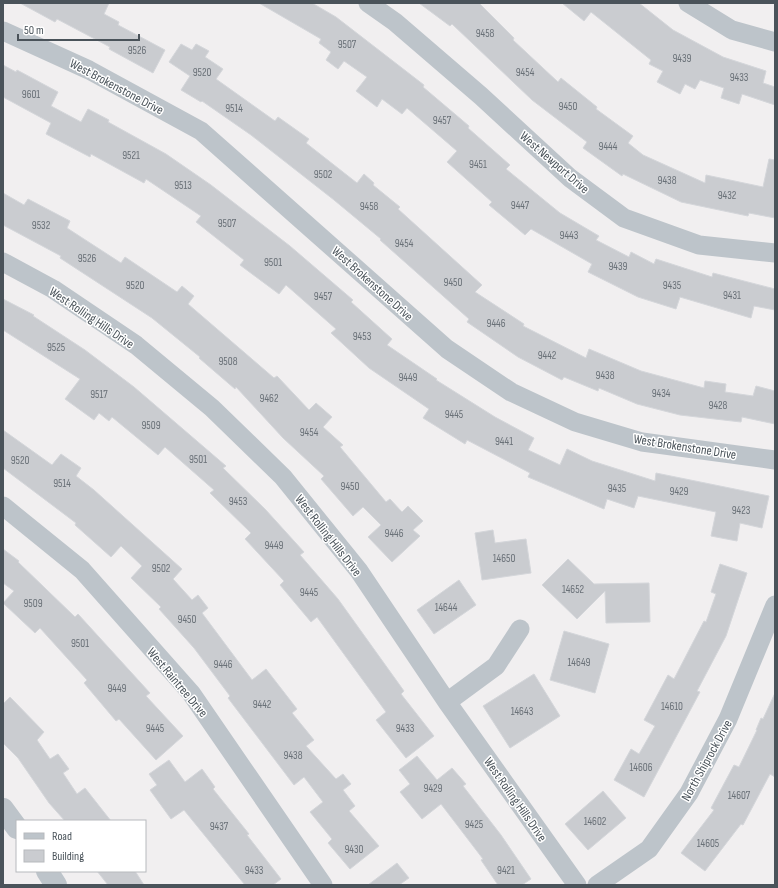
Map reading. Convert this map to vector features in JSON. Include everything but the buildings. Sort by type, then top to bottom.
[{"type":"street","name":"West Newport Drive","points":[[368,3],[395,22],[481,96],[570,178],[624,218],[699,245],[775,253]]},
{"type":"street","points":[[688,3],[732,30],[775,42]]},
{"type":"street","name":"West Brokenstone Drive","points":[[3,30],[89,70],[201,131],[447,349],[511,392],[575,422],[642,442],[775,460]]},
{"type":"street","name":"West Rolling Hills Drive","points":[[3,262],[52,289],[136,345],[212,408],[283,477],[359,571],[447,702],[577,885]]},
{"type":"street","name":"West Raintree Drive","points":[[3,506],[82,570],[191,694],[323,885]]},
{"type":"street","name":"North Shiprock Drive","points":[[597,885],[649,849],[689,793],[728,720],[775,605]]},
{"type":"street","points":[[447,702],[496,666],[520,629]]},
{"type":"street","points":[[3,810],[16,827]]}]
